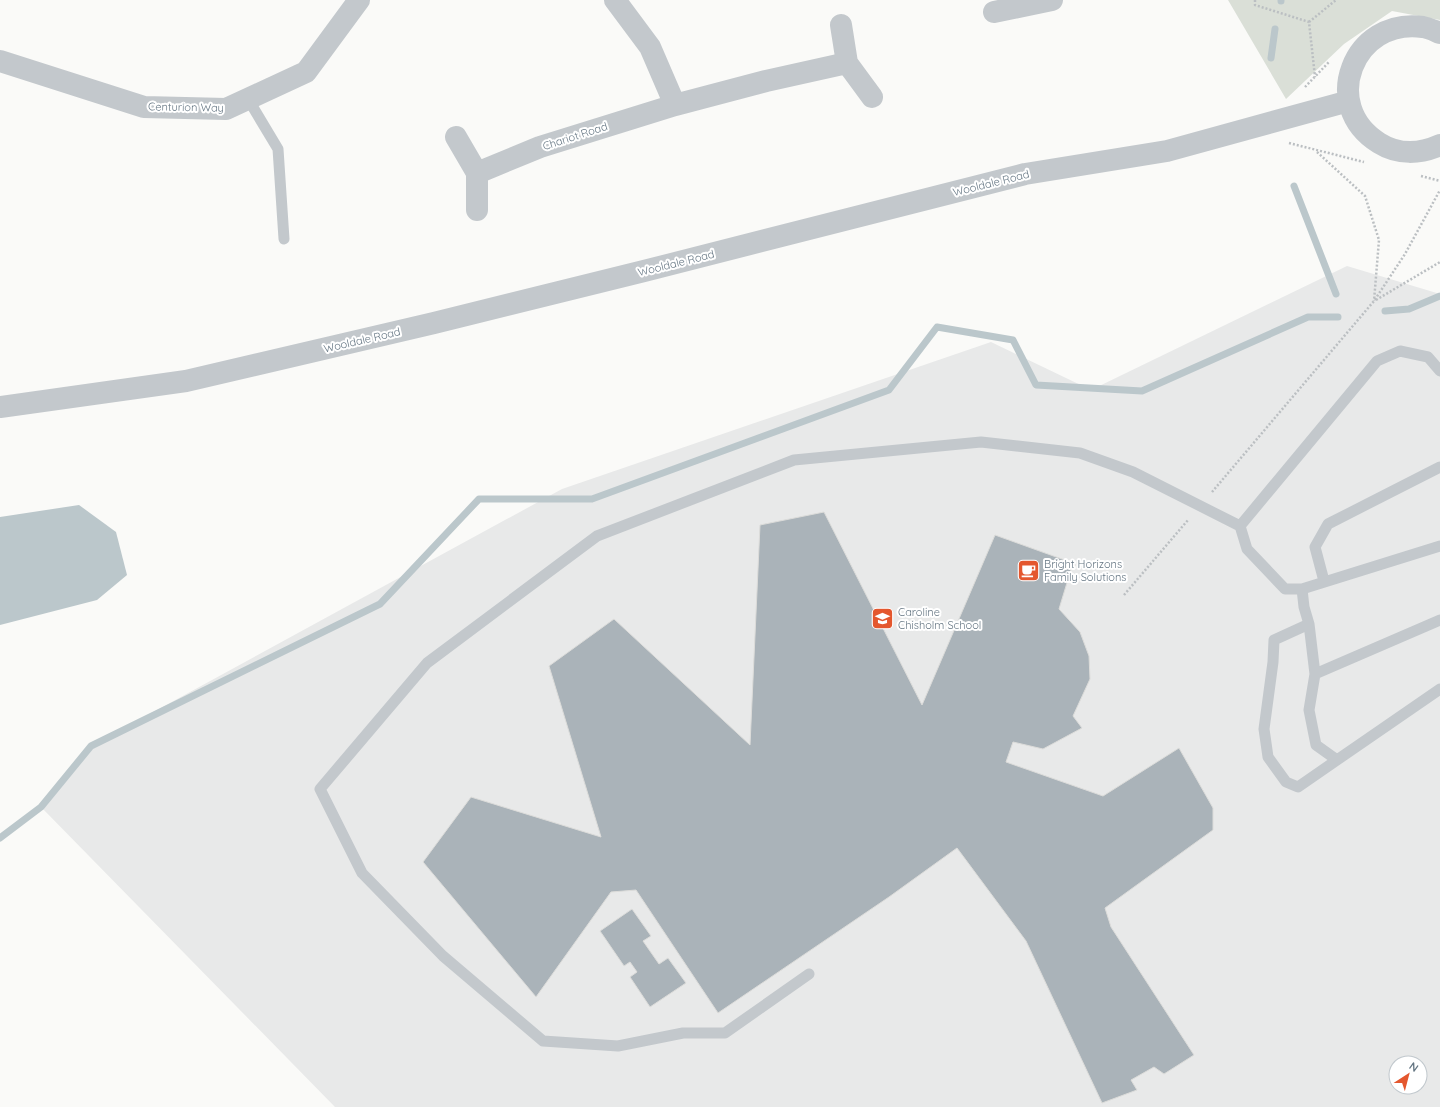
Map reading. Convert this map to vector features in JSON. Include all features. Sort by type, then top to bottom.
[{"type":"street","name":"Centurion Way","points":[[0,62],[144,106],[226,109],[306,72],[359,0]]},
{"type":"street","points":[[615,0],[650,47],[675,105]]},
{"type":"street","points":[[994,12],[1052,0]]},
{"type":"street","points":[[841,25],[847,63],[872,97]]},
{"type":"street","points":[[1440,33],[1424,27],[1404,27],[1384,32],[1367,44],[1355,61],[1349,80],[1349,101],[1356,121],[1369,137],[1387,148],[1408,153],[1428,150],[1440,145]]},
{"type":"street","name":"Chariot Road","points":[[478,173],[540,148],[675,105],[766,81],[847,63]]},
{"type":"street","name":"Wooldale Road","points":[[0,407],[186,381],[434,323],[592,284],[1024,174],[1167,151],[1349,101]]},
{"type":"street","points":[[456,137],[478,173],[477,210]]},
{"type":"lane","points":[[248,99],[278,149],[284,238]]},
{"type":"lane","points":[[1240,526],[1377,361],[1400,351],[1428,357],[1440,371]]},
{"type":"lane","points":[[809,974],[725,1033],[683,1033],[618,1046],[543,1041],[444,956],[362,873],[320,789],[427,663],[597,536],[794,460],[981,442],[1080,452],[1133,472],[1240,526],[1247,549],[1284,589],[1302,589],[1440,546]]},
{"type":"lane","points":[[1324,581],[1315,547],[1328,524],[1440,467]]},
{"type":"lane","points":[[1302,589],[1304,607],[1309,624],[1315,674],[1309,710],[1316,745],[1337,760]]},
{"type":"lane","points":[[1315,674],[1440,620]]},
{"type":"lane","points":[[1309,624],[1274,640],[1273,662],[1264,729],[1268,757],[1286,782],[1298,787],[1440,689]]},
{"type":"path","points":[[1255,0],[1255,5],[1309,22]]},
{"type":"path","points":[[1309,22],[1336,0]]},
{"type":"path","points":[[1309,22],[1315,78]]},
{"type":"path","points":[[1316,151],[1365,196],[1379,240],[1374,301]]},
{"type":"path","points":[[1124,595],[1374,301],[1405,254],[1440,190]]},
{"type":"path","points":[[1374,301],[1440,262]]},
{"type":"shaded area","points":[[1228,0],[1440,0],[1440,20],[1392,11],[1344,44],[1286,99]]},
{"type":"shaded area","name":"Caroline Chisholm School","points":[[1347,266],[1440,294],[1440,1107],[335,1107],[41,807],[91,746],[562,489],[991,342],[1091,390]]},
{"type":"shaded area","points":[[79,505],[116,532],[127,575],[97,600],[0,625],[0,517]]},
{"type":"building","name":"Caroline Chisholm School","points":[[824,512],[922,705],[995,535],[1073,563],[1059,609],[1080,632],[1089,656],[1090,679],[1073,716],[1082,728],[1043,749],[1013,742],[1006,762],[1103,796],[1179,748],[1213,808],[1213,830],[1105,908],[1111,927],[1194,1055],[1164,1074],[1154,1067],[1131,1080],[1137,1090],[1102,1103],[1026,941],[957,848],[889,897],[718,1013],[636,890],[611,892],[536,997],[423,862],[471,797],[601,837],[549,666],[614,619],[750,745],[760,525]]},
{"type":"building","points":[[632,909],[651,936],[643,941],[659,964],[668,958],[686,983],[650,1007],[630,977],[637,972],[630,962],[624,966],[600,931]]},
{"type":"waterway","points":[[1271,58],[1275,29]]},
{"type":"waterway","points":[[1294,186],[1336,294]]},
{"type":"waterway","points":[[1385,311],[1409,309],[1440,296]]},
{"type":"waterway","points":[[0,838],[41,807],[91,746],[380,604],[479,499],[592,499],[889,390],[937,327],[1013,340],[1036,385],[1142,391],[1308,317],[1338,317]]},
{"type":"place","name":"Bright Horizons Family Solutions","points":[[1029,570]]},
{"type":"place","name":"Caroline Chisholm School","points":[[883,618]]}]
